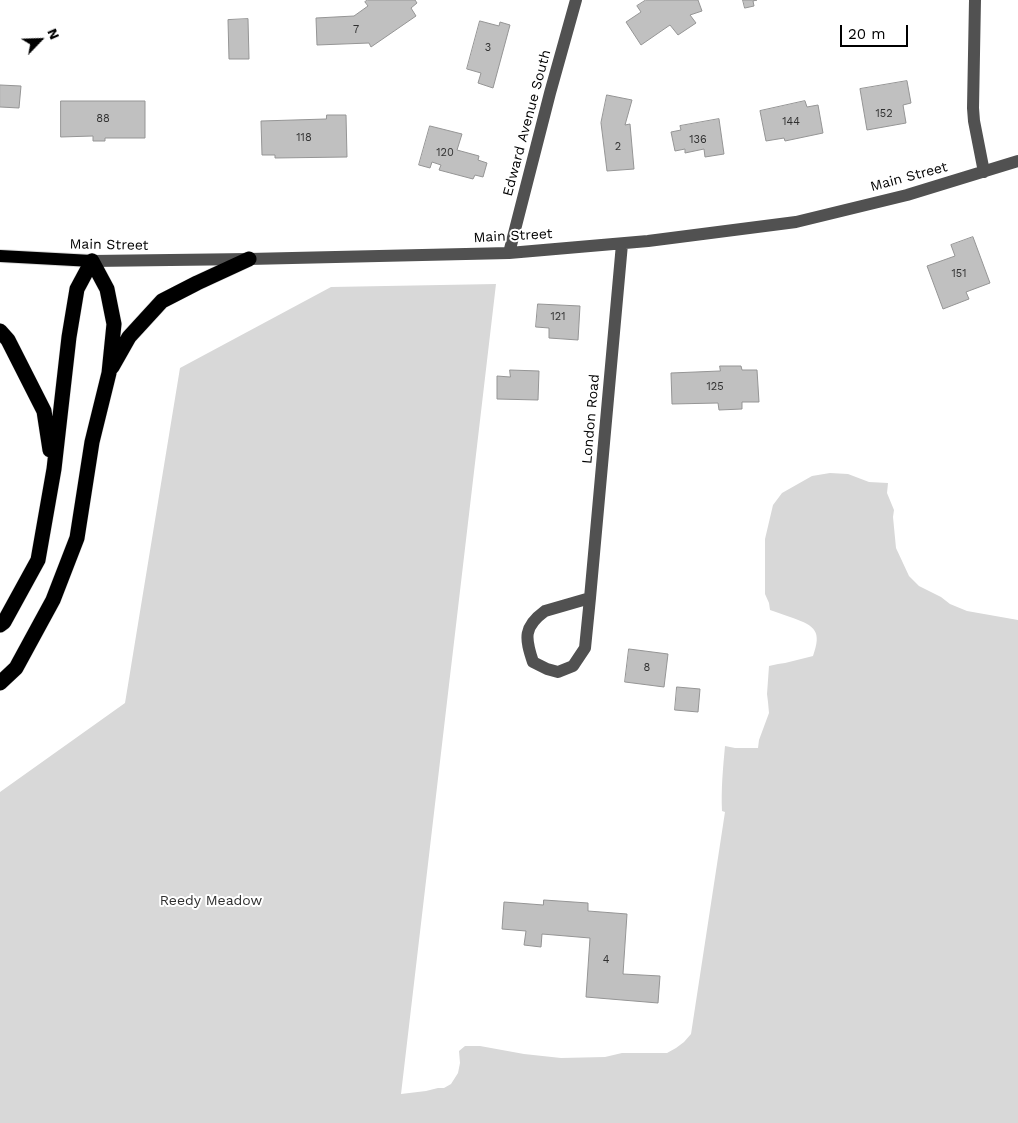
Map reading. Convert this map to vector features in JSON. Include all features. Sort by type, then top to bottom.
[{"type":"highway","points":[[109,373],[129,337],[162,301],[249,259]]},
{"type":"highway","points":[[0,683],[16,668],[53,600],[77,538],[92,442],[109,373],[114,324],[107,289],[92,261]]},
{"type":"highway","points":[[0,625],[4,622],[38,560],[54,470],[69,338],[77,289],[92,261]]},
{"type":"highway","points":[[0,331],[8,340],[44,411],[54,470]]},
{"type":"main road","name":"Main Street","points":[[0,256],[92,261]]},
{"type":"street","name":"Edward Avenue South","points":[[509,253],[576,0]]},
{"type":"street","points":[[976,0],[973,108],[984,172]]},
{"type":"street","name":"Main Street","points":[[92,261],[509,253],[648,242],[796,222],[907,195],[1018,161]]},
{"type":"street","name":"London Road","points":[[590,598],[545,611],[533,622],[528,630],[527,639],[534,662],[558,672],[573,666],[585,648],[590,598],[622,244]]},
{"type":"green space","name":"Reedy Meadow","points":[[496,284],[401,1094],[444,1088],[451,1084],[458,1073],[460,1063],[459,1051],[465,1046],[480,1046],[561,1058],[605,1057],[622,1053],[667,1053],[684,1042],[691,1034],[725,812],[722,811],[722,779],[725,746],[758,748],[769,713],[767,694],[769,666],[813,656],[816,648],[815,631],[807,624],[770,610],[765,594],[765,539],[773,505],[782,493],[812,476],[830,473],[848,474],[869,482],[888,483],[887,493],[894,510],[896,548],[909,576],[919,586],[941,597],[950,604],[967,611],[1018,620],[1018,1123],[0,1123],[0,792],[125,703],[180,368],[331,287]]},
{"type":"building","points":[[368,0],[415,0],[417,3],[411,8],[416,16],[371,47],[369,43],[317,45],[316,18],[354,16],[368,6],[365,2]]},
{"type":"building","points":[[646,0],[698,0],[702,11],[690,15],[696,23],[678,35],[670,25],[641,45],[626,22],[641,12],[637,6]]},
{"type":"building","points":[[743,0],[757,0],[753,1],[754,6],[745,8]]},
{"type":"building","points":[[248,19],[249,59],[229,59],[228,20]]},
{"type":"building","points":[[480,21],[499,26],[500,22],[510,25],[493,88],[478,83],[481,73],[467,69]]},
{"type":"building","points":[[907,81],[911,103],[903,105],[906,123],[867,130],[860,89]]},
{"type":"building","points":[[0,85],[21,86],[19,108],[0,107]]},
{"type":"building","points":[[607,95],[632,100],[625,125],[630,124],[634,169],[607,171],[601,123]]},
{"type":"building","points":[[61,101],[145,101],[145,138],[105,138],[105,141],[93,141],[93,136],[61,137]]},
{"type":"building","points":[[805,101],[807,107],[818,105],[823,133],[785,141],[784,138],[766,141],[760,111]]},
{"type":"building","points":[[327,115],[346,115],[347,157],[275,158],[275,155],[262,155],[261,121],[326,119]]},
{"type":"building","points":[[719,119],[724,154],[705,157],[704,149],[685,153],[685,149],[675,151],[671,132],[681,130],[680,126]]},
{"type":"building","points":[[430,126],[462,134],[457,150],[479,156],[478,160],[487,163],[483,177],[475,175],[473,179],[439,170],[441,165],[432,162],[430,168],[419,165]]},
{"type":"building","points":[[973,237],[990,283],[966,292],[969,299],[943,309],[927,266],[955,256],[951,245]]},
{"type":"building","points":[[538,304],[580,306],[578,340],[549,338],[549,328],[536,327]]},
{"type":"building","points":[[720,366],[741,366],[742,370],[757,370],[759,402],[742,402],[742,409],[719,410],[718,403],[672,404],[671,373],[720,371]]},
{"type":"building","points":[[510,370],[539,371],[538,400],[497,399],[497,376],[510,377]]},
{"type":"building","points":[[629,649],[668,654],[664,687],[625,682]]},
{"type":"building","points":[[677,687],[700,689],[698,712],[675,710]]},
{"type":"building","points":[[544,900],[588,903],[588,911],[627,914],[623,974],[660,976],[658,1003],[586,997],[590,938],[542,934],[541,947],[524,945],[526,931],[502,929],[504,902],[543,905]]}]
